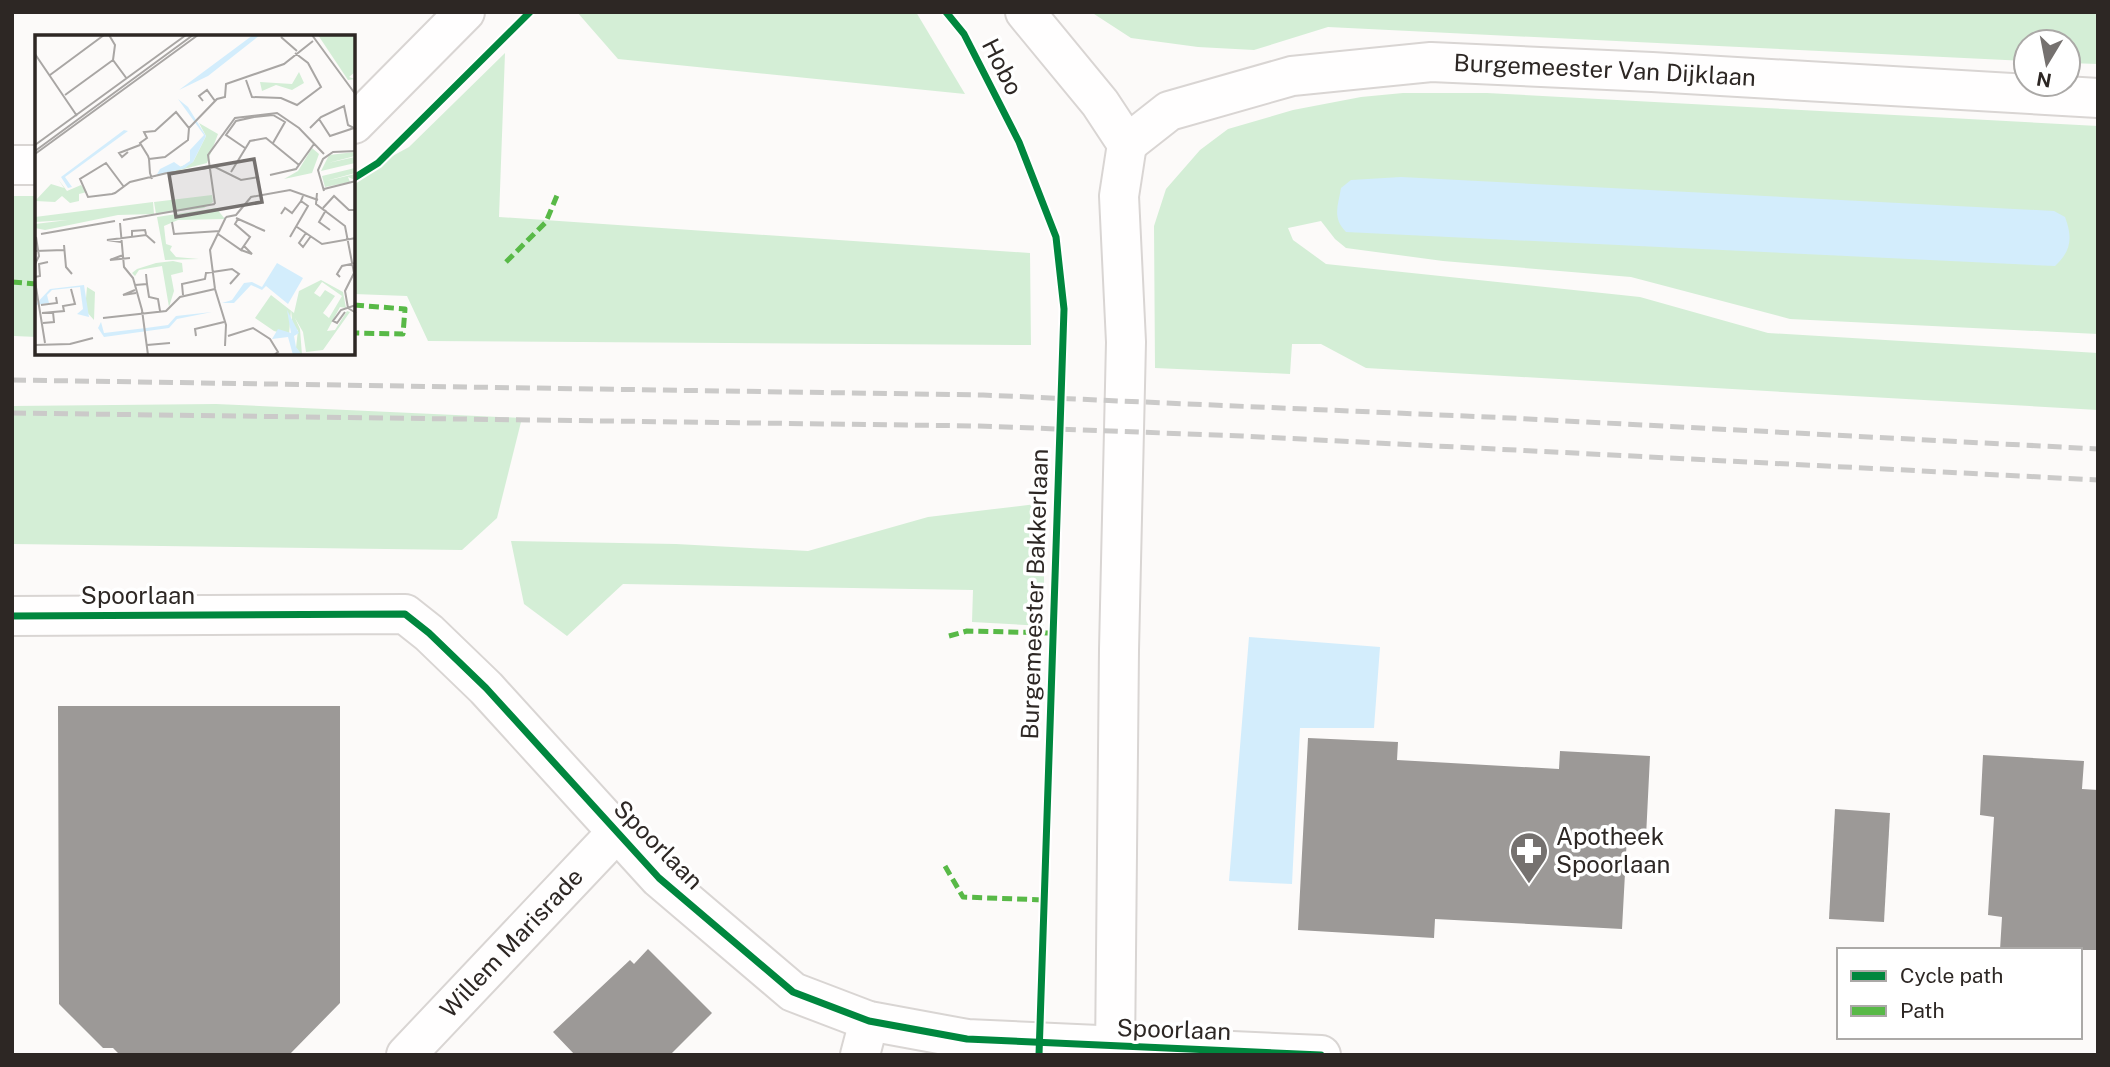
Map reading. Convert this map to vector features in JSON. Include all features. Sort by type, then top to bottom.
[{"type":"street","points":[[355,123],[464,12]]},
{"type":"street","name":"Hobo","points":[[1025,12],[1100,103],[1127,144]]},
{"type":"street","name":"Burgemeester Van Dijklaan","points":[[1127,144],[1169,111],[1292,76],[1431,62],[2098,98]]},
{"type":"street","points":[[1115,1051],[1119,650],[1126,342],[1119,197],[1127,144]]},
{"type":"street","points":[[12,165],[35,166]]},
{"type":"street","name":"Spoorlaan","points":[[12,616],[405,614],[429,633],[486,688],[659,878],[793,992],[864,1038],[967,1039],[1115,1051],[1321,1055]]},
{"type":"street","name":"Willem Marisrade","points":[[406,1055],[617,832]]},
{"type":"green space","points":[[577,12],[916,12],[965,94],[618,59]]},
{"type":"green space","points":[[1091,12],[2098,12],[2098,64],[2082,63],[2082,28],[2012,28],[2012,60],[1328,27],[1254,50],[1198,47],[1131,38]]},
{"type":"green space","points":[[505,53],[499,217],[1030,253],[1031,345],[428,341],[407,296],[355,294],[355,176],[409,147]]},
{"type":"green space","points":[[1403,93],[1487,93],[2098,126],[2098,334],[1790,319],[1631,277],[1443,261],[1346,248],[1321,221],[1288,228],[1293,240],[1326,264],[1640,297],[1768,333],[2098,353],[2098,410],[1366,368],[1321,344],[1292,344],[1290,374],[1155,368],[1154,226],[1166,189],[1200,150],[1228,129],[1293,110],[1361,97]]},
{"type":"green space","points":[[12,196],[35,196],[35,337],[14,336]]},
{"type":"green space","points":[[216,404],[522,418],[497,518],[462,550],[12,544],[12,406]]},
{"type":"green space","points":[[1044,503],[1044,626],[972,622],[973,590],[623,584],[567,636],[524,604],[511,541],[676,544],[808,551],[928,517]]},
{"type":"water","points":[[1401,177],[2054,211],[2065,217],[2070,238],[2064,255],[2055,266],[1346,232],[1337,217],[1341,188],[1351,180]]},
{"type":"water","points":[[1249,637],[1380,647],[1374,728],[1300,728],[1292,884],[1229,881]]},
{"type":"building","points":[[58,706],[340,706],[340,1003],[289,1055],[120,1055],[113,1048],[103,1048],[59,1004]]},
{"type":"building","points":[[1308,738],[1398,742],[1397,760],[1559,769],[1560,751],[1650,756],[1646,837],[1627,836],[1622,929],[1435,919],[1434,938],[1298,930]]},
{"type":"building","points":[[1983,755],[2084,761],[2082,789],[2098,790],[2098,950],[2000,948],[2002,917],[1988,915],[1994,817],[1980,815]]},
{"type":"building","points":[[1835,809],[1890,813],[1884,922],[1829,919]]},
{"type":"building","points":[[648,949],[712,1013],[670,1055],[575,1055],[553,1032],[630,960],[634,964]]},
{"type":"railway","points":[[12,380],[983,395],[1510,418],[2098,449]]},
{"type":"railway","points":[[12,413],[979,426],[1242,436],[2098,480]]},
{"type":"marked path","points":[[506,262],[546,222],[558,193]]},
{"type":"marked path","points":[[12,282],[35,284]]},
{"type":"marked path","points":[[355,305],[405,309],[403,334],[355,333]]},
{"type":"marked path","points":[[949,636],[967,631],[1052,633]]},
{"type":"marked path","points":[[945,866],[963,897],[1045,900]]},
{"type":"cycle path","points":[[355,177],[378,163],[530,12]]},
{"type":"cycle path","name":"Burgemeester Bakkerlaan","points":[[946,12],[964,34],[1019,142],[1056,237],[1064,309],[1039,1055]]},
{"type":"cycle path","points":[[12,616],[405,614],[429,633],[486,688],[659,878],[793,992],[869,1021],[967,1039],[1321,1055]]},
{"type":"place","name":"Apotheek Spoorlaan","points":[[1529,885]]}]
